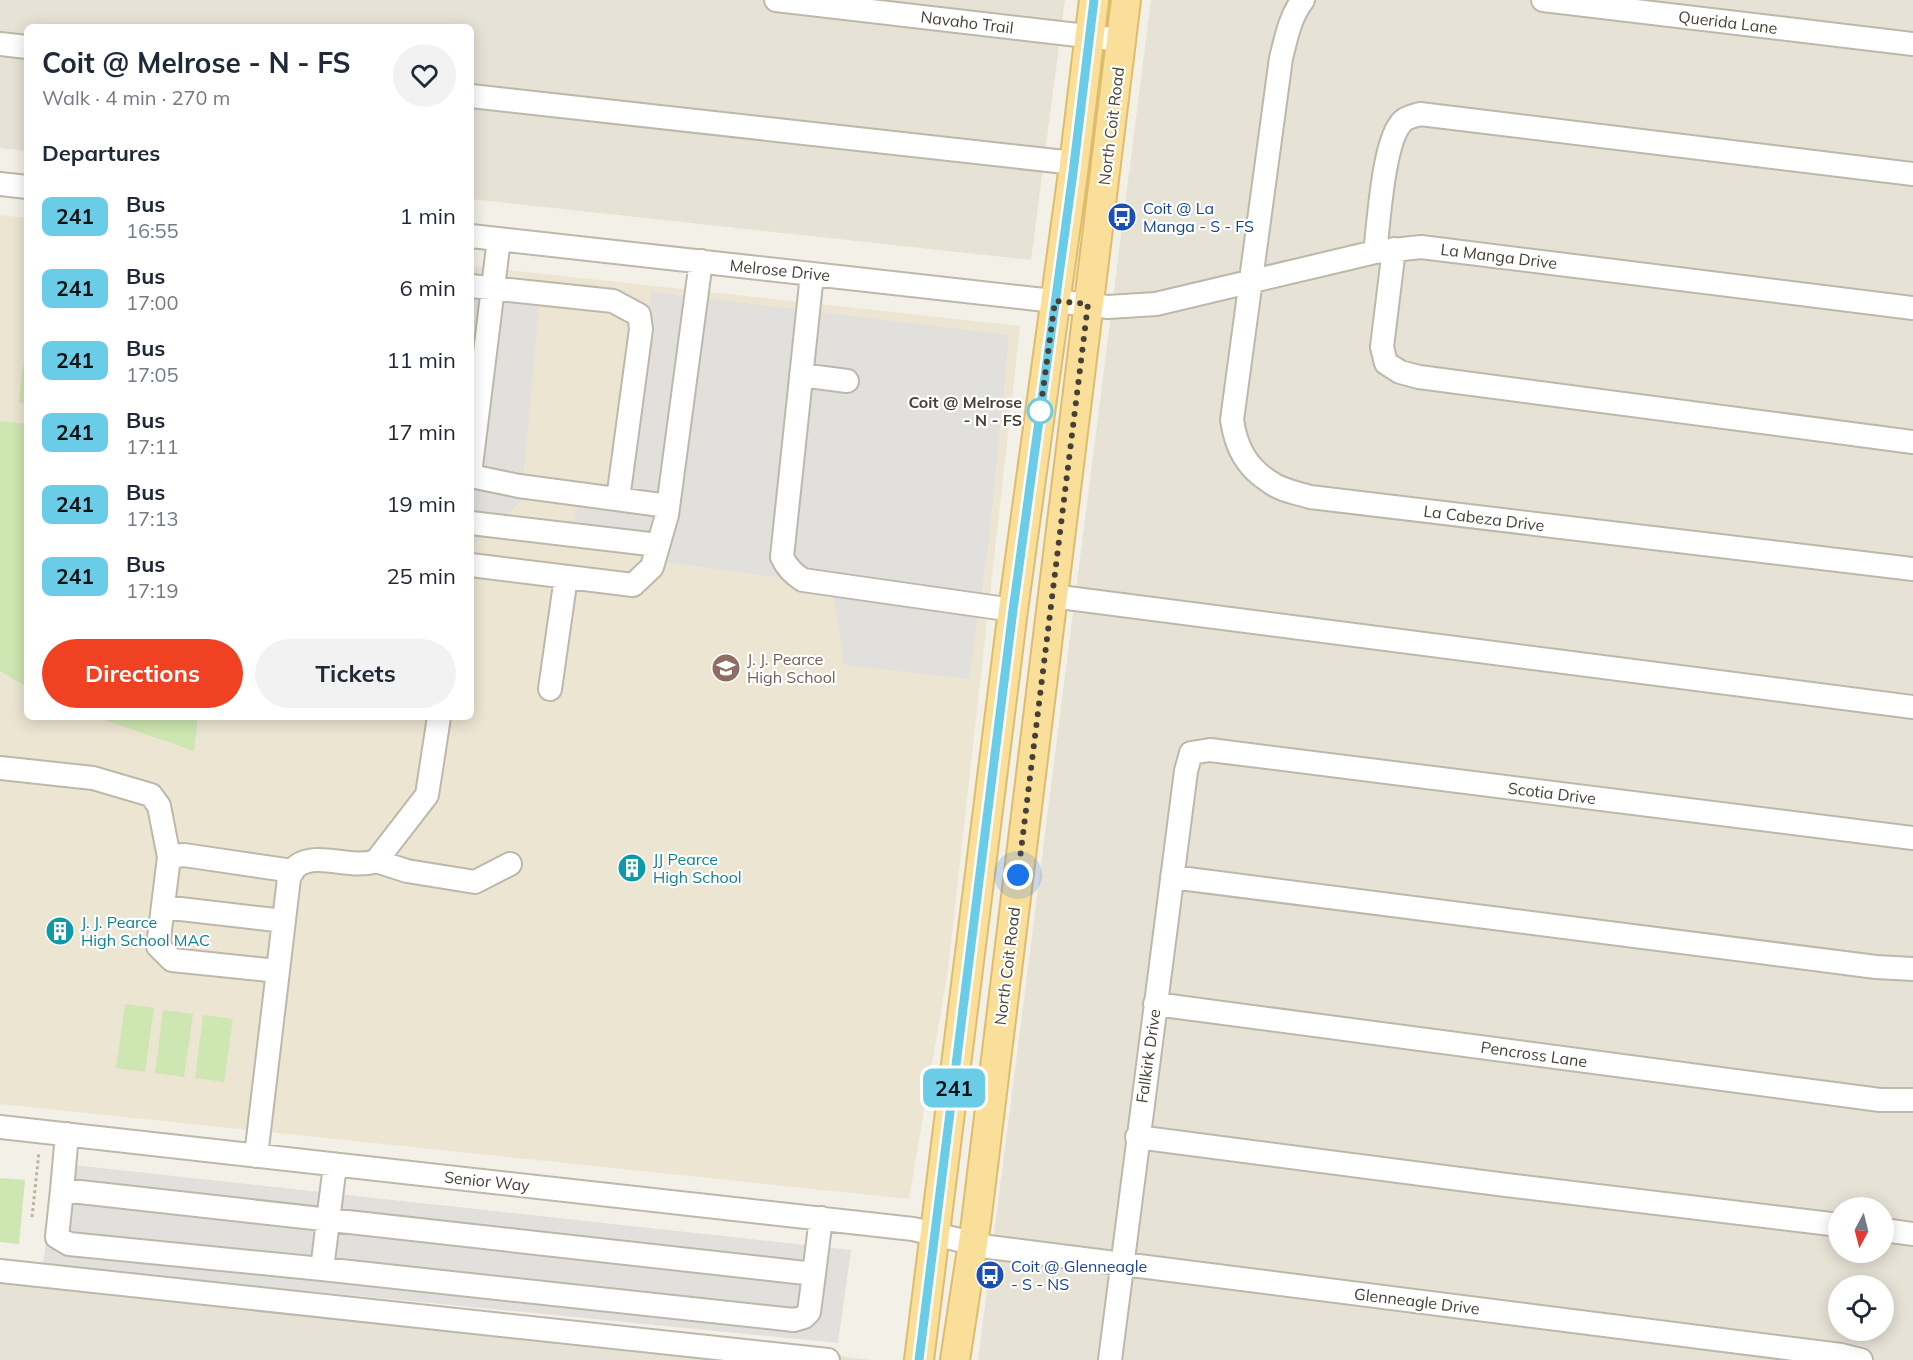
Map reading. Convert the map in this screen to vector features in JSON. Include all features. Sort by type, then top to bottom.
[{"type":"main road","name":"North Coit Road","points":[[919,1360],[1013,610],[1094,0]]},
{"type":"main road","name":"North Coit Road","points":[[955,1360],[973,1244],[1126,0]]},
{"type":"street","name":"Navaho Trail","points":[[776,0],[1121,40]]},
{"type":"street","points":[[1250,282],[1281,58],[1288,30],[1303,0]]},
{"type":"street","name":"Querida Lane","points":[[1543,0],[1913,44]]},
{"type":"street","points":[[0,44],[24,47]]},
{"type":"street","points":[[474,96],[1074,163]]},
{"type":"street","points":[[1913,174],[1420,114],[1404,119],[1395,131],[1388,153],[1382,346],[1386,363],[1400,372],[1419,377],[1913,442]]},
{"type":"street","points":[[0,184],[24,187]]},
{"type":"street","name":"Melrose Drive","points":[[474,236],[1088,304]]},
{"type":"street","points":[[474,417],[482,288],[499,239]]},
{"type":"street","name":"La Manga Drive","points":[[1088,304],[1123,307],[1156,304],[1385,250],[1421,247],[1913,308]]},
{"type":"street","points":[[474,566],[633,585],[652,567],[668,506],[701,261]]},
{"type":"street","points":[[812,274],[782,557],[786,566],[803,580],[1013,610]]},
{"type":"street","name":"La Cabeza Drive","points":[[1250,282],[1232,420],[1235,440],[1247,463],[1271,483],[1310,497],[1913,570]]},
{"type":"street","points":[[482,288],[613,301],[639,315],[641,329],[618,500]]},
{"type":"street","points":[[801,375],[847,381]]},
{"type":"street","points":[[474,477],[519,486],[668,506]]},
{"type":"street","points":[[474,523],[658,544]]},
{"type":"street","points":[[550,689],[566,577]]},
{"type":"street","points":[[1052,597],[1913,707]]},
{"type":"street","points":[[256,1156],[289,878],[296,866],[313,860],[364,865],[376,861],[427,795],[439,720]]},
{"type":"street","name":"Scotia Drive","points":[[1191,753],[1210,750],[1913,838]]},
{"type":"street","name":"Fallkirk Drive","points":[[1110,1360],[1137,1137],[1186,771],[1191,753]]},
{"type":"street","points":[[0,768],[93,778],[151,795],[159,806],[169,857],[158,946],[171,960],[278,971]]},
{"type":"street","points":[[169,857],[184,855],[293,871]]},
{"type":"street","points":[[376,861],[407,872],[476,882],[510,864]]},
{"type":"street","points":[[1172,877],[1876,967],[1913,969]]},
{"type":"street","points":[[163,907],[284,921]]},
{"type":"street","name":"Pencross Lane","points":[[1155,1004],[1880,1100],[1913,1100]]},
{"type":"street","name":"Senior Way","points":[[0,1127],[913,1229],[973,1244]]},
{"type":"street","points":[[68,1134],[57,1237],[69,1244],[794,1320],[804,1317],[809,1312],[821,1218]]},
{"type":"street","points":[[1137,1137],[1518,1187],[1828,1224]]},
{"type":"street","points":[[322,1269],[335,1165]]},
{"type":"street","points":[[62,1190],[814,1274]]},
{"type":"street","points":[[1894,1231],[1913,1234]]},
{"type":"street","name":"Glenneagle Drive","points":[[973,1244],[1842,1355],[1861,1360]]},
{"type":"street","points":[[0,1271],[828,1360]]},
{"type":"path","points":[[32,1218],[40,1144]]},
{"type":"shaded area","points":[[0,0],[1065,0],[1031,260],[474,199],[474,24],[24,24],[24,151],[0,148]]},
{"type":"shaded area","points":[[1151,0],[1913,0],[1913,1360],[978,1360]]},
{"type":"shaded area","name":"J. J. Pearce High School","points":[[0,215],[24,218],[24,720],[474,720],[474,266],[1020,326],[948,970],[909,1199],[0,1104]]},
{"type":"shaded area","points":[[474,289],[540,297],[521,502],[474,544]]},
{"type":"shaded area","points":[[651,292],[1009,335],[989,540],[969,679],[844,665],[832,585],[645,559],[573,522],[585,483],[627,497]]},
{"type":"shaded area","points":[[55,1163],[851,1250],[838,1343],[43,1265]]},
{"type":"shaded area","points":[[0,1266],[753,1346],[872,1360],[0,1360]]},
{"type":"green space","points":[[24,364],[24,404],[19,403]]},
{"type":"green space","points":[[0,421],[24,424],[24,685],[0,671]]},
{"type":"green space","points":[[105,720],[198,720],[194,751]]},
{"type":"green space","points":[[125,1004],[154,1008],[145,1072],[116,1068]]},
{"type":"green space","points":[[163,1010],[193,1014],[184,1077],[155,1073]]},
{"type":"green space","points":[[203,1015],[233,1019],[224,1082],[195,1078]]},
{"type":"green space","points":[[0,1178],[25,1180],[19,1244],[0,1242]]},
{"type":"bus line","name":"241","points":[[919,1360],[1013,610],[1073,173],[1094,0]]},
{"type":"place","name":"Coit @ La Manga - S - FS","points":[[1122,217]]},
{"type":"place","name":"Coit @ Melrose - N - FS","points":[[1040,411]]},
{"type":"place","name":"J. J. Pearce High School","points":[[726,668]]},
{"type":"place","name":"JJ Pearce High School","points":[[632,868]]},
{"type":"place","name":"J. J. Pearce High School MAC","points":[[60,931]]},
{"type":"place","name":"Coit @ Glenneagle - S - NS","points":[[990,1275]]},
{"type":"route","points":[[1018,875],[1088,304],[1055,301],[1039,420],[1040,411]]}]
